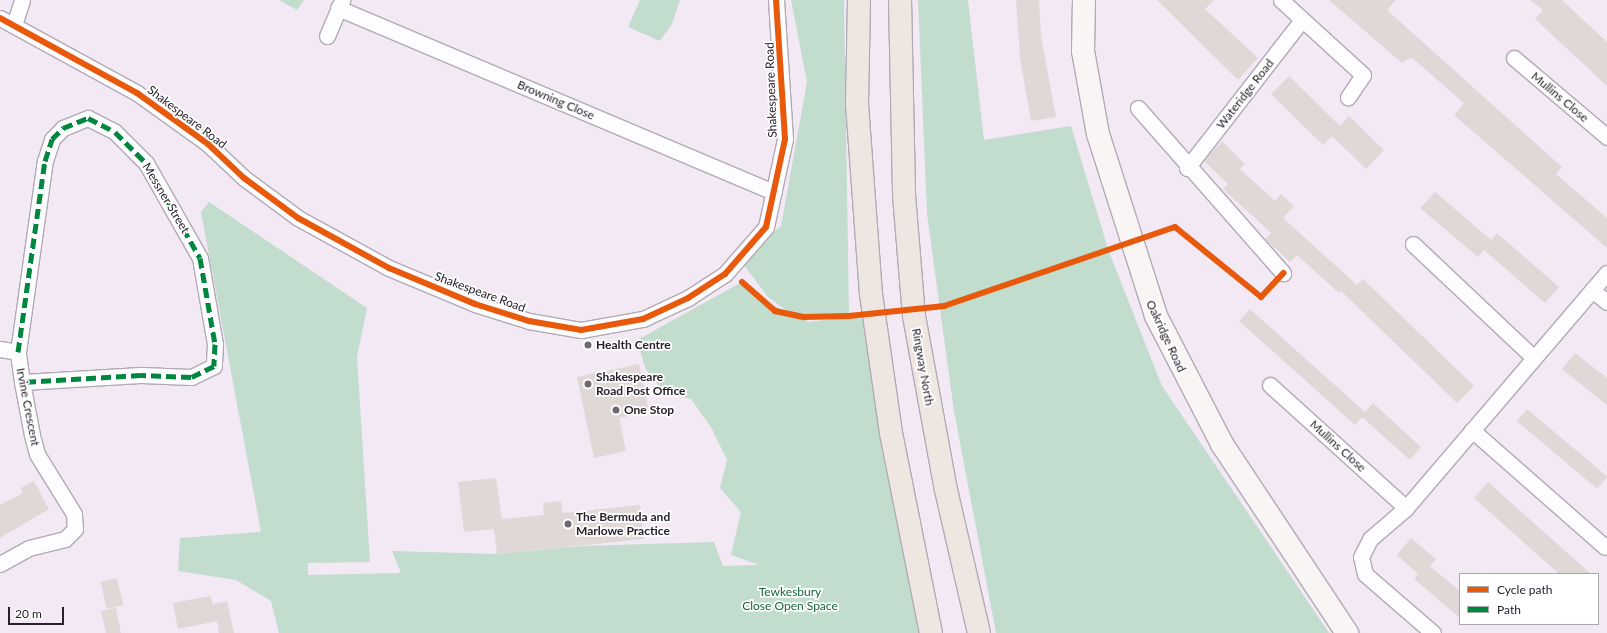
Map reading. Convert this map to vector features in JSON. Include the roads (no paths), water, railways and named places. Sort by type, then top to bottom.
[{"type":"highway","points":[[859,0],[857,104],[871,294],[891,433],[931,633]]},
{"type":"highway","name":"Ringway North","points":[[900,0],[904,195],[914,316],[946,490],[979,633]]},
{"type":"street","points":[[14,25],[22,0]]},
{"type":"street","name":"Shakespeare Road","points":[[0,18],[137,93],[208,144],[244,178],[298,218],[389,268],[447,293],[560,328],[581,330],[617,326],[665,310],[694,294],[740,260],[766,227],[785,139],[776,0]]},
{"type":"street","name":"Oakridge Road","points":[[1084,0],[1083,51],[1098,134],[1153,310],[1222,444],[1347,633]]},
{"type":"street","points":[[1281,0],[1363,75],[1348,97]]},
{"type":"street","name":"Browning Close","points":[[327,36],[340,4],[774,192]]},
{"type":"street","name":"Wateridge Road","points":[[1187,168],[1302,20]]},
{"type":"street","name":"Mullins Close","points":[[1514,58],[1607,137]]},
{"type":"street","points":[[1138,108],[1187,168],[1282,273]]},
{"type":"street","name":"Messner Street","points":[[18,352],[45,161],[52,139],[63,128],[88,118],[115,132],[146,163],[190,238],[200,258],[215,344],[214,366],[191,377],[141,375],[22,382]]},
{"type":"street","points":[[1413,244],[1534,358]]},
{"type":"street","points":[[1433,633],[1365,574],[1361,557],[1370,539],[1406,508],[1607,273]]},
{"type":"street","points":[[1592,290],[1607,302]]},
{"type":"street","name":"Irvine Crescent","points":[[0,348],[18,352],[22,382],[37,454],[76,522],[75,529],[65,539],[29,548],[0,564]]},
{"type":"street","name":"Mullins Close","points":[[1270,385],[1406,508]]},
{"type":"street","points":[[1472,430],[1605,547]]},
{"type":"place","name":"Health Centre","points":[[588,345]]},
{"type":"place","name":"Shakespeare Road Post Office","points":[[588,384]]},
{"type":"place","name":"One Stop","points":[[616,410]]},
{"type":"place","name":"The Bermuda and Marlowe Practice","points":[[568,524]]},
{"type":"park label","name":"Tewkesbury Close Open Space","points":[[790,599]]}]
